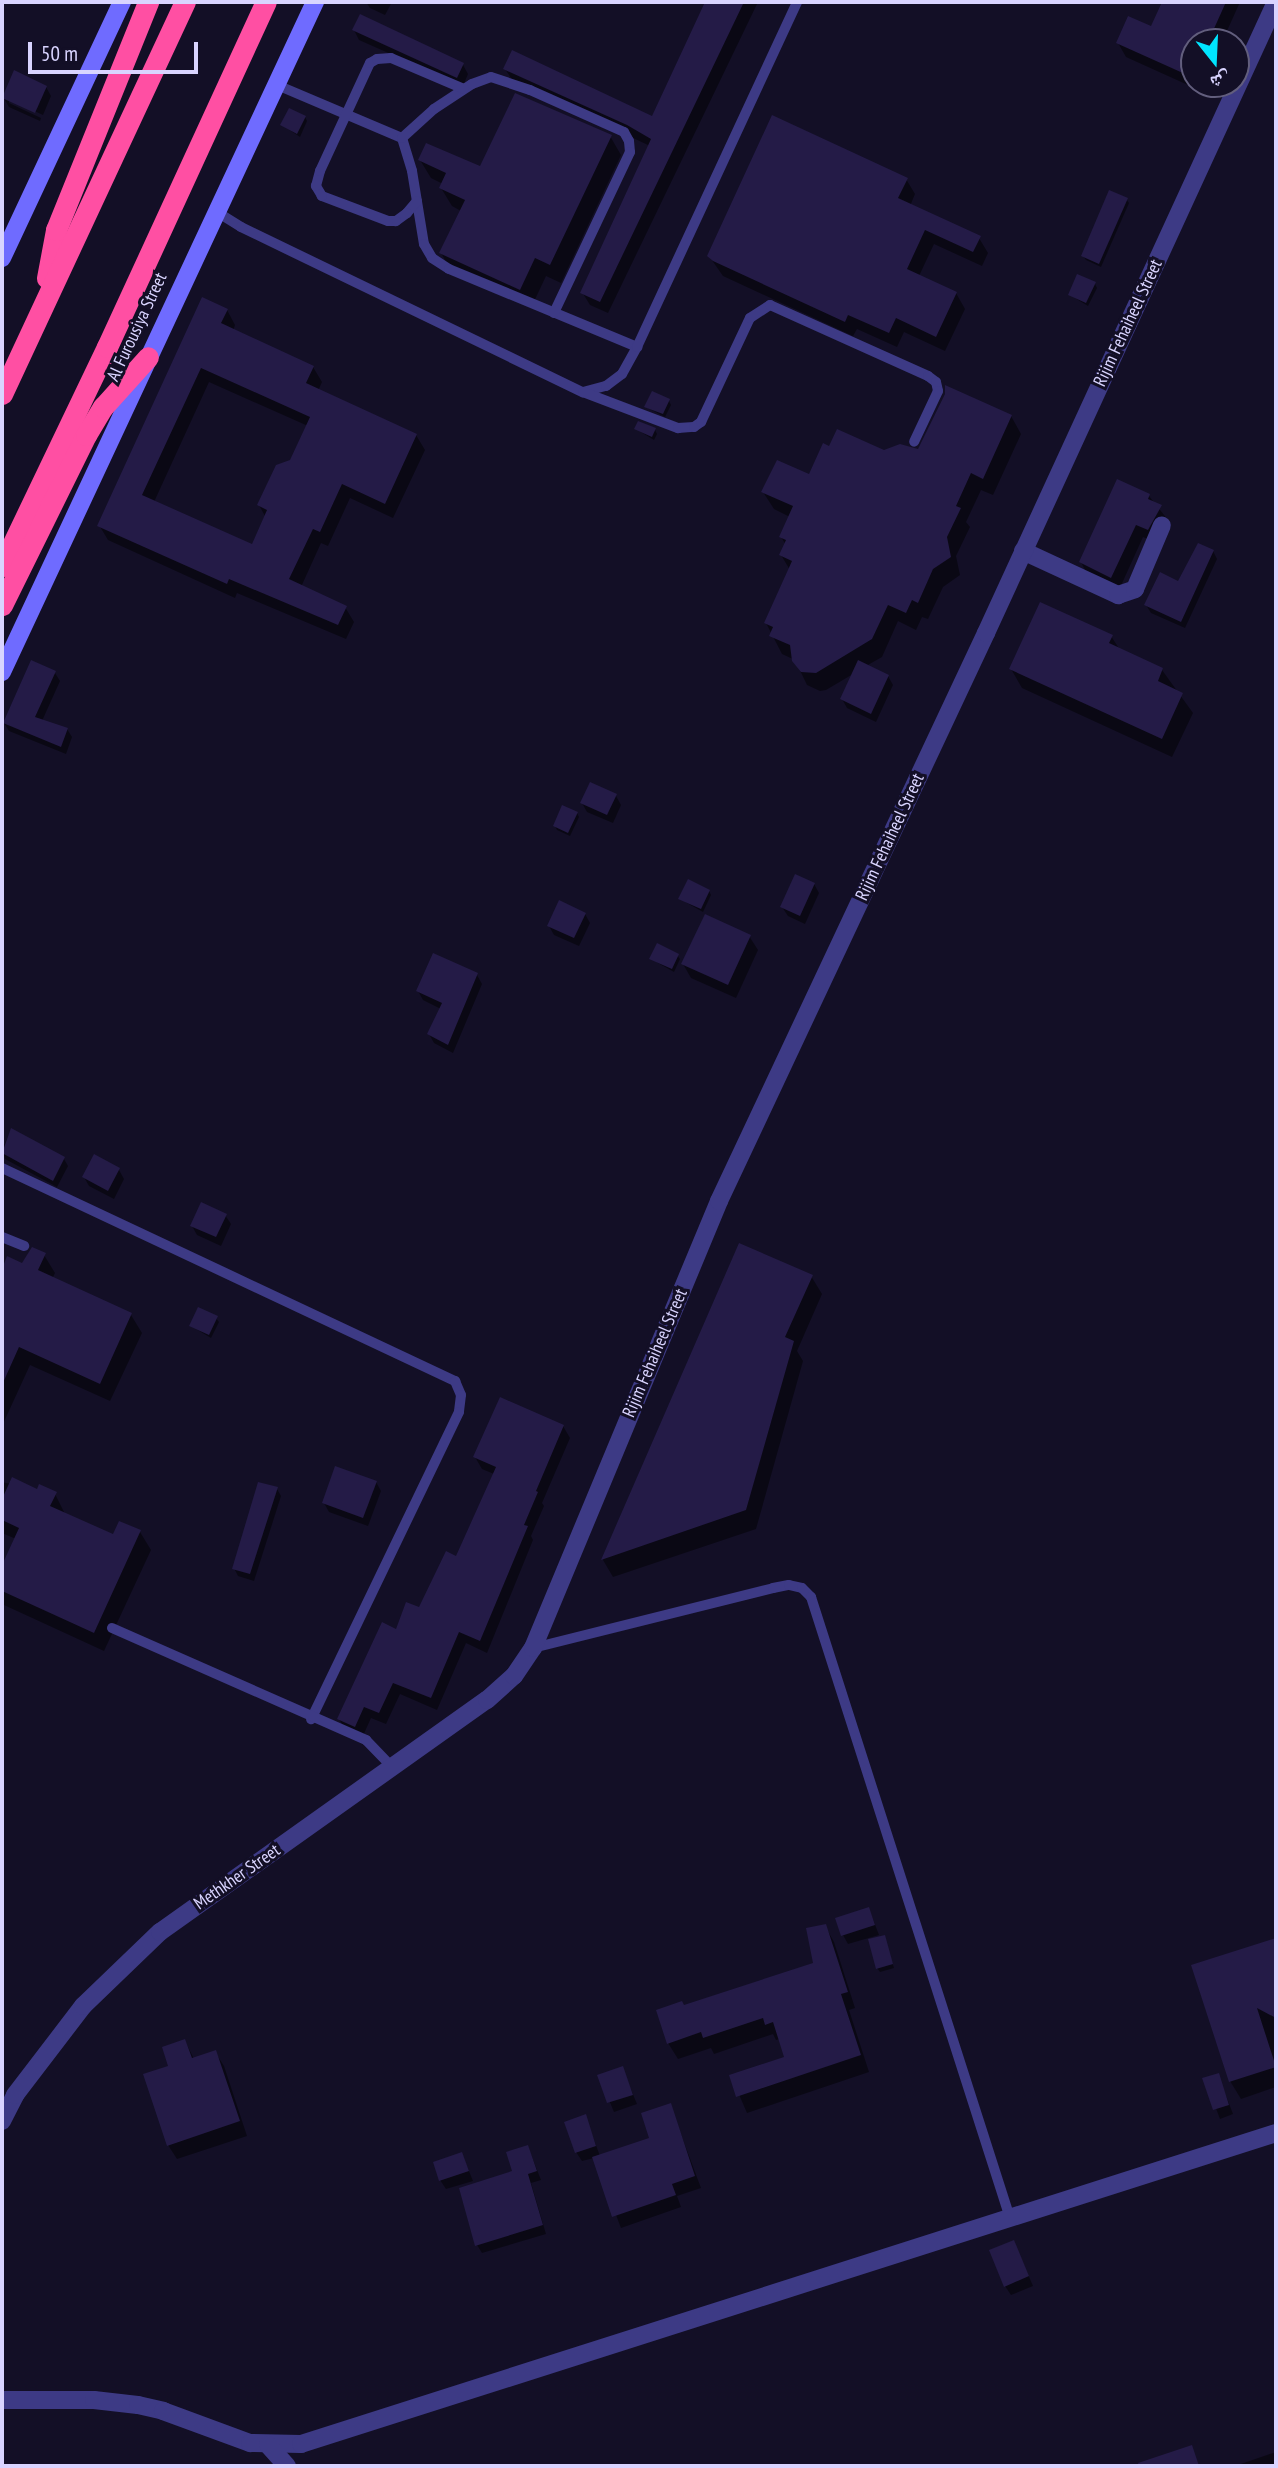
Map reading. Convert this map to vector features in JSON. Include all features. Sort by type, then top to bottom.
[{"type":"highway","points":[[41,308],[56,230],[148,2]]},
{"type":"highway","points":[[2,394],[185,2]]},
{"type":"highway","name":"Al Furousiya Street","points":[[2,566],[107,347],[265,2]]},
{"type":"highway","points":[[2,605],[86,435],[103,407],[148,357]]},
{"type":"main road","points":[[2,258],[121,2]]},
{"type":"main road","name":"Al Furousiya Street","points":[[2,671],[315,2]]},
{"type":"street","name":"Rijim Fehaiheel Street","points":[[514,1676],[533,1648],[719,1201],[1274,12]]},
{"type":"street","points":[[1023,551],[1118,595],[1135,589],[1162,525]]},
{"type":"street","name":"Methkher Street","points":[[2,2121],[15,2095],[83,2006],[160,1932],[487,1700],[514,1676]]},
{"type":"street","points":[[2,2400],[94,2400],[138,2405],[250,2443],[301,2445],[1276,2133]]},
{"type":"street","points":[[268,2445],[287,2466]]},
{"type":"lane","points":[[583,392],[606,386],[622,374],[637,347],[797,2]]},
{"type":"lane","points":[[417,201],[396,221],[388,221],[322,196],[316,186],[345,113],[370,63],[377,59],[391,58],[464,89]]},
{"type":"lane","points":[[402,138],[434,109],[464,89],[491,77],[530,90],[624,132],[629,141],[630,152],[554,313]]},
{"type":"lane","points":[[277,85],[402,138]]},
{"type":"lane","points":[[402,138],[424,244],[432,258],[449,269],[637,347]]},
{"type":"lane","points":[[217,212],[241,227],[583,392],[678,428],[694,427],[701,422],[750,318],[769,305],[928,376],[936,383],[938,391],[914,442]]},
{"type":"lane","points":[[2,1168],[455,1381],[461,1395],[459,1412],[311,1719]]},
{"type":"lane","points":[[2,1237],[24,1247]]},
{"type":"lane","points":[[533,1648],[789,1585],[802,1588],[811,1597],[1010,2218]]},
{"type":"lane","points":[[112,1628],[311,1719],[366,1740],[392,1768]]},
{"type":"building","points":[[705,2],[744,2],[600,302],[580,293],[651,139],[627,125],[503,69],[512,50],[652,116]]},
{"type":"building","points":[[1162,2],[1226,2],[1214,28],[1180,28],[1180,72],[1116,43],[1128,16],[1151,26]]},
{"type":"building","points":[[360,14],[464,63],[457,78],[352,30]]},
{"type":"building","points":[[14,70],[47,86],[35,113],[2,98]]},
{"type":"building","points":[[515,93],[612,135],[550,265],[535,258],[520,290],[439,253],[465,200],[439,188],[446,173],[418,160],[426,143],[480,166]]},
{"type":"building","points":[[289,108],[306,116],[297,134],[280,125]]},
{"type":"building","points":[[772,115],[908,178],[898,198],[981,236],[973,252],[925,230],[907,269],[957,292],[936,337],[896,318],[889,333],[848,315],[845,322],[707,256]]},
{"type":"building","points":[[1109,190],[1128,198],[1099,264],[1081,256]]},
{"type":"building","points":[[1077,274],[1096,282],[1086,303],[1068,295]]},
{"type":"building","points":[[202,297],[228,309],[221,323],[314,366],[306,383],[417,434],[385,504],[342,484],[320,532],[313,529],[289,579],[347,606],[338,625],[229,579],[227,584],[97,526]],"holes":[[[201,368],[310,417],[290,460],[276,465],[257,505],[267,510],[252,544],[142,495]]]},
{"type":"building","points":[[945,385],[1012,415],[983,479],[971,473],[956,506],[961,508],[947,537],[951,557],[933,569],[918,603],[912,600],[906,613],[888,605],[872,639],[816,673],[801,672],[792,661],[790,645],[769,636],[773,627],[764,623],[792,561],[779,555],[786,540],[779,537],[793,506],[761,492],[777,460],[809,474],[823,443],[829,446],[837,429],[884,450],[900,444],[918,449],[945,394]]},
{"type":"building","points":[[652,391],[670,399],[663,414],[644,407]]},
{"type":"building","points":[[638,421],[656,428],[652,437],[634,429]]},
{"type":"building","points":[[1117,479],[1150,494],[1148,499],[1162,505],[1148,530],[1136,525],[1111,578],[1079,562]]},
{"type":"building","points":[[1198,543],[1214,550],[1181,622],[1144,605],[1160,572],[1178,581]]},
{"type":"building","points":[[1040,602],[1113,635],[1109,643],[1163,668],[1158,681],[1183,693],[1162,739],[1009,669]]},
{"type":"building","points":[[31,660],[56,671],[35,717],[68,728],[61,747],[3,723]]},
{"type":"building","points":[[858,660],[889,675],[871,714],[840,699]]},
{"type":"building","points":[[590,782],[617,794],[607,815],[580,803]]},
{"type":"building","points":[[562,805],[578,812],[568,833],[553,826]]},
{"type":"building","points":[[795,874],[815,883],[800,916],[780,907]]},
{"type":"building","points":[[688,879],[710,890],[701,909],[678,899]]},
{"type":"building","points":[[559,900],[586,913],[574,938],[547,926]]},
{"type":"building","points":[[705,914],[751,935],[728,985],[681,964]]},
{"type":"building","points":[[657,943],[679,954],[672,969],[649,959]]},
{"type":"building","points":[[433,953],[478,973],[448,1045],[427,1034],[442,1003],[416,991]]},
{"type":"building","points":[[11,1128],[65,1157],[53,1181],[2,1153]]},
{"type":"building","points":[[94,1154],[120,1168],[108,1191],[82,1177]]},
{"type":"building","points":[[201,1202],[227,1214],[216,1237],[190,1226]]},
{"type":"building","points":[[739,1243],[813,1275],[785,1337],[794,1341],[746,1510],[601,1560]]},
{"type":"building","points":[[32,1247],[46,1253],[38,1270],[132,1313],[100,1384],[19,1347],[2,1385],[2,1269],[7,1256],[22,1263]]},
{"type":"building","points":[[198,1307],[218,1316],[209,1335],[189,1326]]},
{"type":"building","points":[[500,1397],[564,1425],[536,1491],[538,1492],[524,1525],[528,1526],[480,1641],[459,1632],[431,1698],[393,1683],[379,1713],[364,1707],[355,1727],[337,1719],[382,1622],[396,1629],[406,1602],[419,1607],[446,1551],[456,1556],[496,1467],[473,1457]]},
{"type":"building","points":[[335,1466],[377,1481],[363,1518],[322,1503]]},
{"type":"building","points":[[12,1477],[37,1489],[39,1484],[57,1492],[50,1506],[113,1534],[119,1521],[141,1530],[94,1633],[2,1591],[2,1565],[19,1528],[2,1520],[2,1499]]},
{"type":"building","points":[[258,1482],[278,1487],[250,1574],[232,1569]]},
{"type":"building","points":[[869,1907],[875,1925],[841,1936],[835,1918]]},
{"type":"building","points":[[826,1924],[848,1992],[841,1994],[861,2055],[736,2097],[729,2075],[784,2057],[773,2022],[765,2025],[763,2018],[703,2038],[701,2032],[667,2044],[656,2010],[682,2001],[684,2005],[813,1963],[806,1928]]},
{"type":"building","points":[[885,1935],[893,1964],[876,1969],[868,1939]]},
{"type":"building","points":[[1276,1938],[1276,2018],[1257,2008],[1276,2067],[1229,2082],[1191,1965]]},
{"type":"building","points":[[185,2039],[192,2058],[216,2050],[240,2121],[167,2146],[143,2074],[168,2066],[162,2047]]},
{"type":"building","points":[[623,2066],[633,2095],[607,2103],[597,2075]]},
{"type":"building","points":[[1219,2073],[1229,2105],[1213,2110],[1202,2078]]},
{"type":"building","points":[[671,2103],[695,2176],[672,2184],[676,2195],[612,2217],[592,2157],[649,2138],[641,2113]]},
{"type":"building","points":[[586,2114],[596,2146],[575,2153],[564,2122]]},
{"type":"building","points":[[528,2145],[537,2171],[528,2174],[543,2225],[475,2246],[459,2188],[512,2171],[506,2152]]},
{"type":"building","points":[[462,2152],[469,2171],[439,2181],[433,2162]]},
{"type":"building","points":[[1014,2240],[1029,2276],[1004,2287],[989,2250]]},
{"type":"building","points":[[1192,2445],[1199,2466],[1139,2466],[1138,2463]]}]
